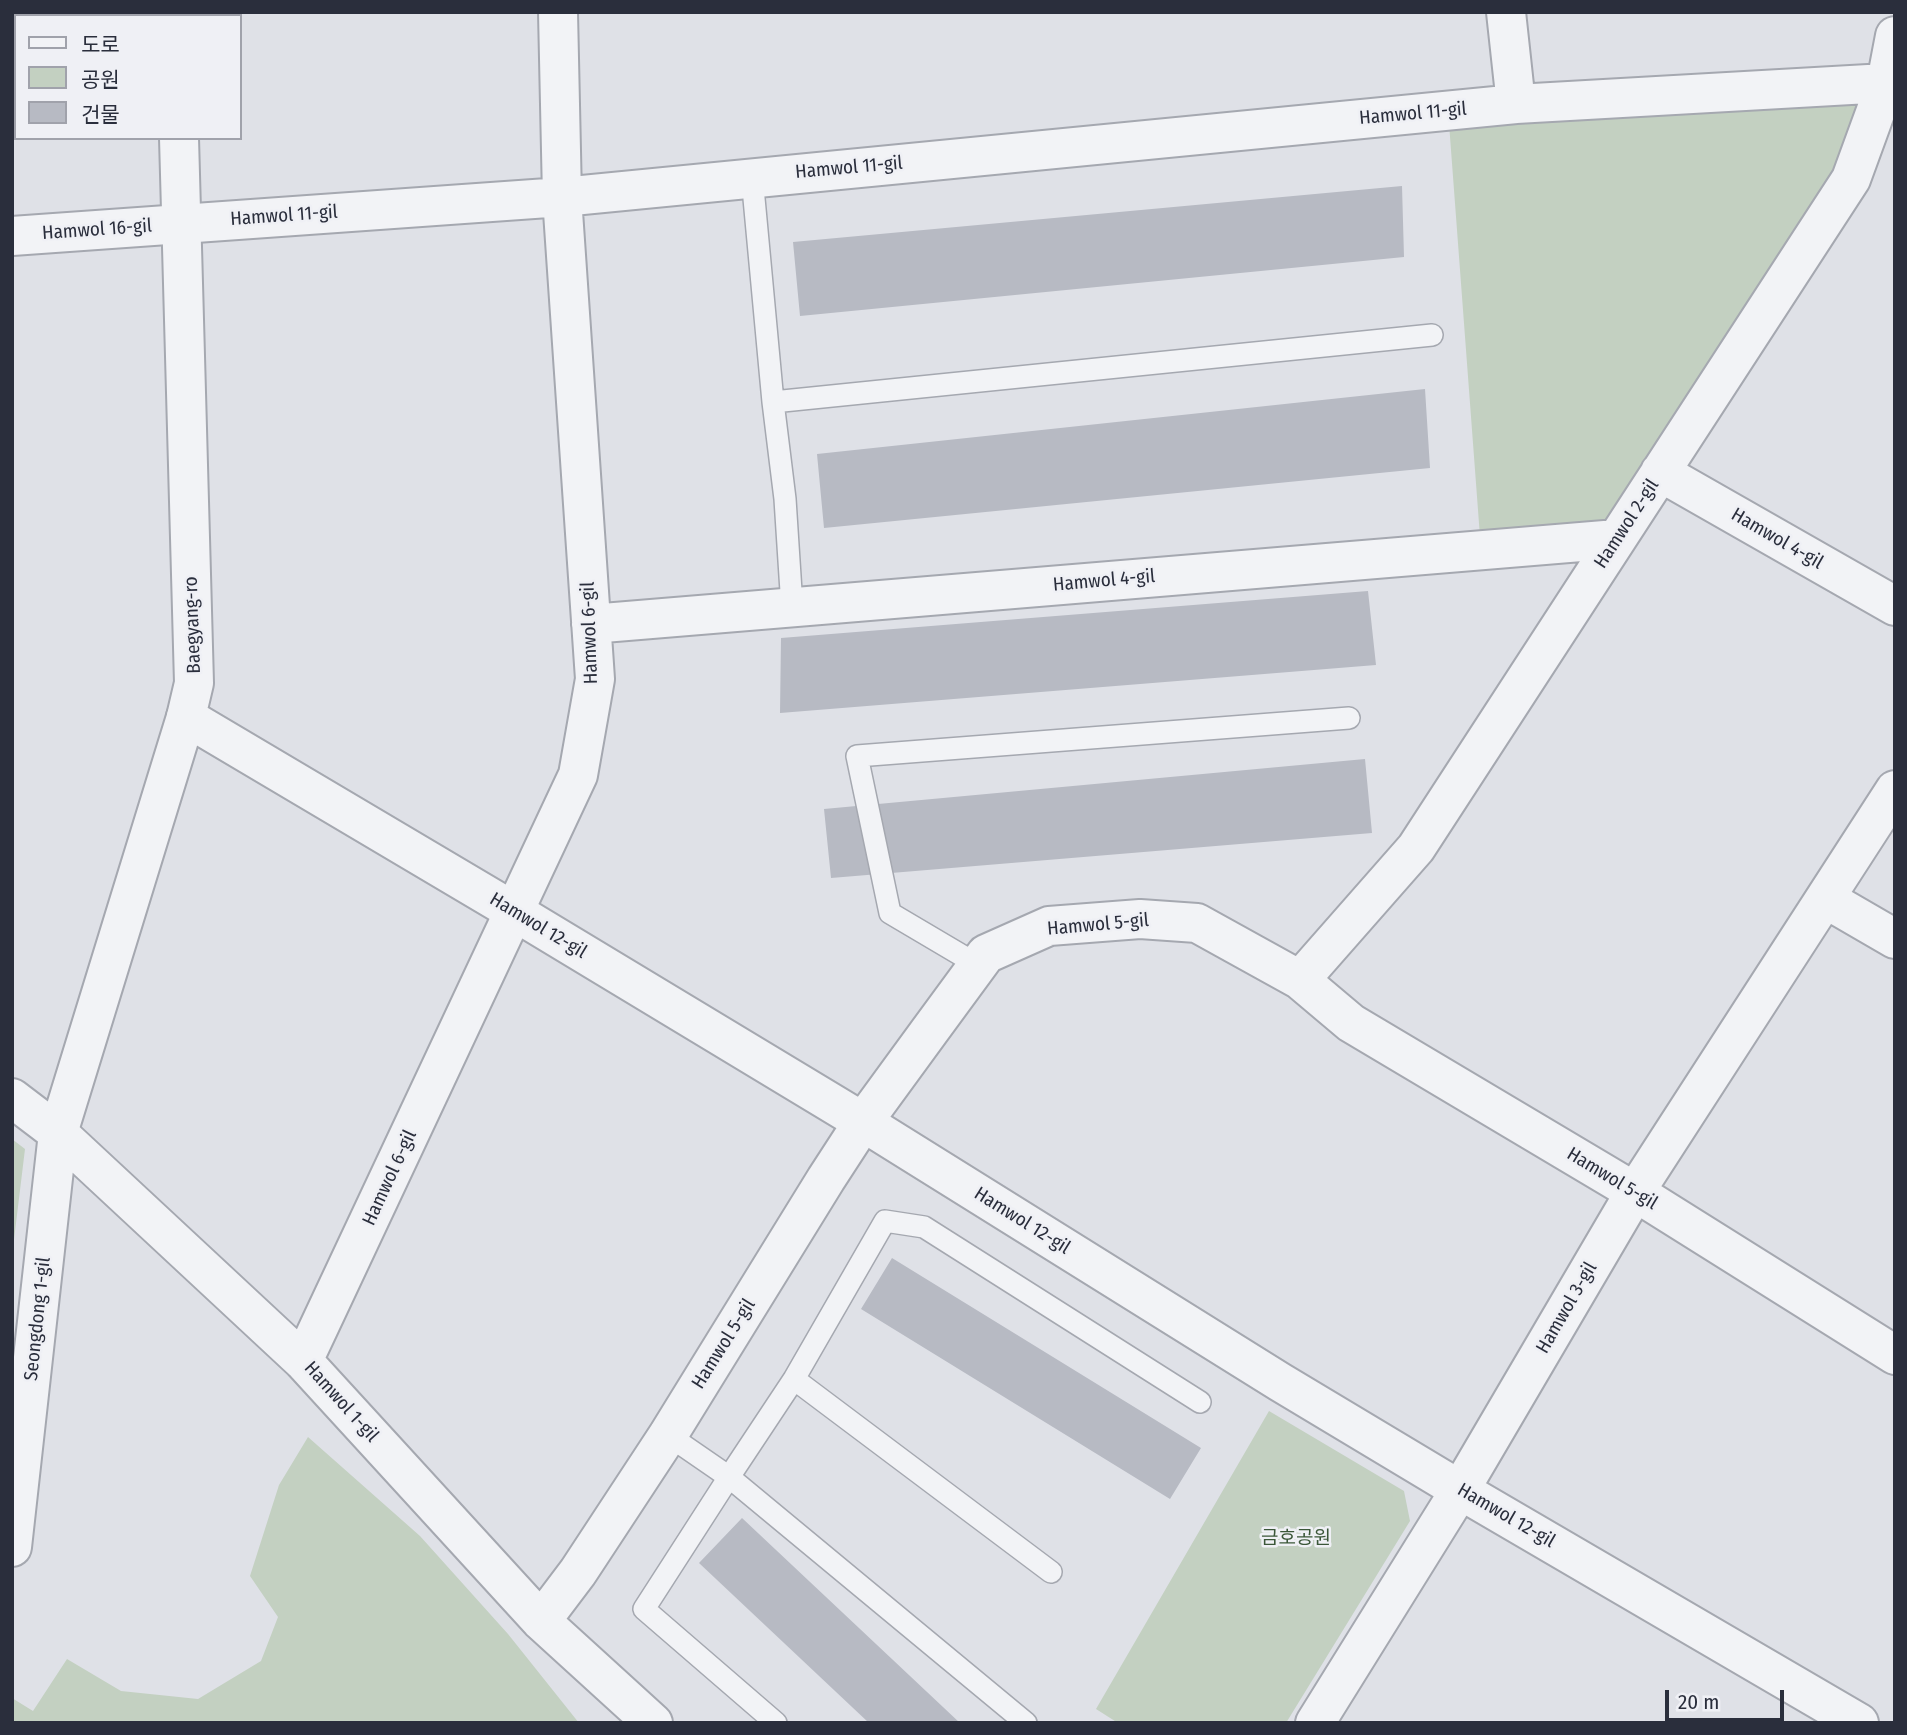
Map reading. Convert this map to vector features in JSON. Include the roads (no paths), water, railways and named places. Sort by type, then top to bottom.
[{"type":"street","name":"Hamwol 6-gil","points":[[303,1360],[578,775],[595,679],[562,197],[558,12]]},
{"type":"street","points":[[1506,12],[1516,104]]},
{"type":"street","name":"Hamwol 2-gil","points":[[1300,980],[1416,848],[1851,178],[1886,83],[1895,36]]},
{"type":"street","name":"Hamwol 11-gil","points":[[182,223],[562,197],[1516,104],[1886,83]]},
{"type":"street","name":"Baegyang-ro","points":[[58,1133],[186,717],[194,683],[179,140]]},
{"type":"street","name":"Hamwol 16-gil","points":[[12,236],[182,223]]},
{"type":"street","name":"Hamwol 4-gil","points":[[1660,472],[1895,606]]},
{"type":"street","name":"Hamwol 4-gil","points":[[591,624],[1617,539]]},
{"type":"street","name":"Hamwol 12-gil","points":[[186,717],[863,1122],[1268,1375],[1859,1723]]},
{"type":"street","name":"Hamwol 3-gil","points":[[1315,1723],[1460,1490],[1635,1192],[1895,790]]},
{"type":"street","points":[[1826,899],[1895,939]]},
{"type":"street","name":"Hamwol 5-gil","points":[[541,1621],[578,1572],[668,1435],[863,1122],[986,954],[1049,926],[1140,919],[1197,923],[1300,980],[1351,1023],[1635,1192],[1895,1354]]},
{"type":"street","name":"Hamwol 1-gil","points":[[12,1098],[58,1133],[303,1360],[541,1621],[653,1723]]},
{"type":"street","name":"Seongdong 1-gil","points":[[12,1547],[58,1133]]},
{"type":"lane","points":[[752,177],[785,499],[792,607]]},
{"type":"lane","points":[[773,402],[1432,335]]},
{"type":"lane","points":[[978,965],[890,914],[857,756],[1349,718]]},
{"type":"lane","points":[[776,1723],[644,1609],[794,1379],[885,1221],[924,1227],[1200,1402]]},
{"type":"lane","points":[[794,1379],[1051,1572]]},
{"type":"lane","points":[[668,1435],[729,1477],[1026,1723]]},
{"type":"park label","name":"금호공원","points":[[1296,1539]]}]
